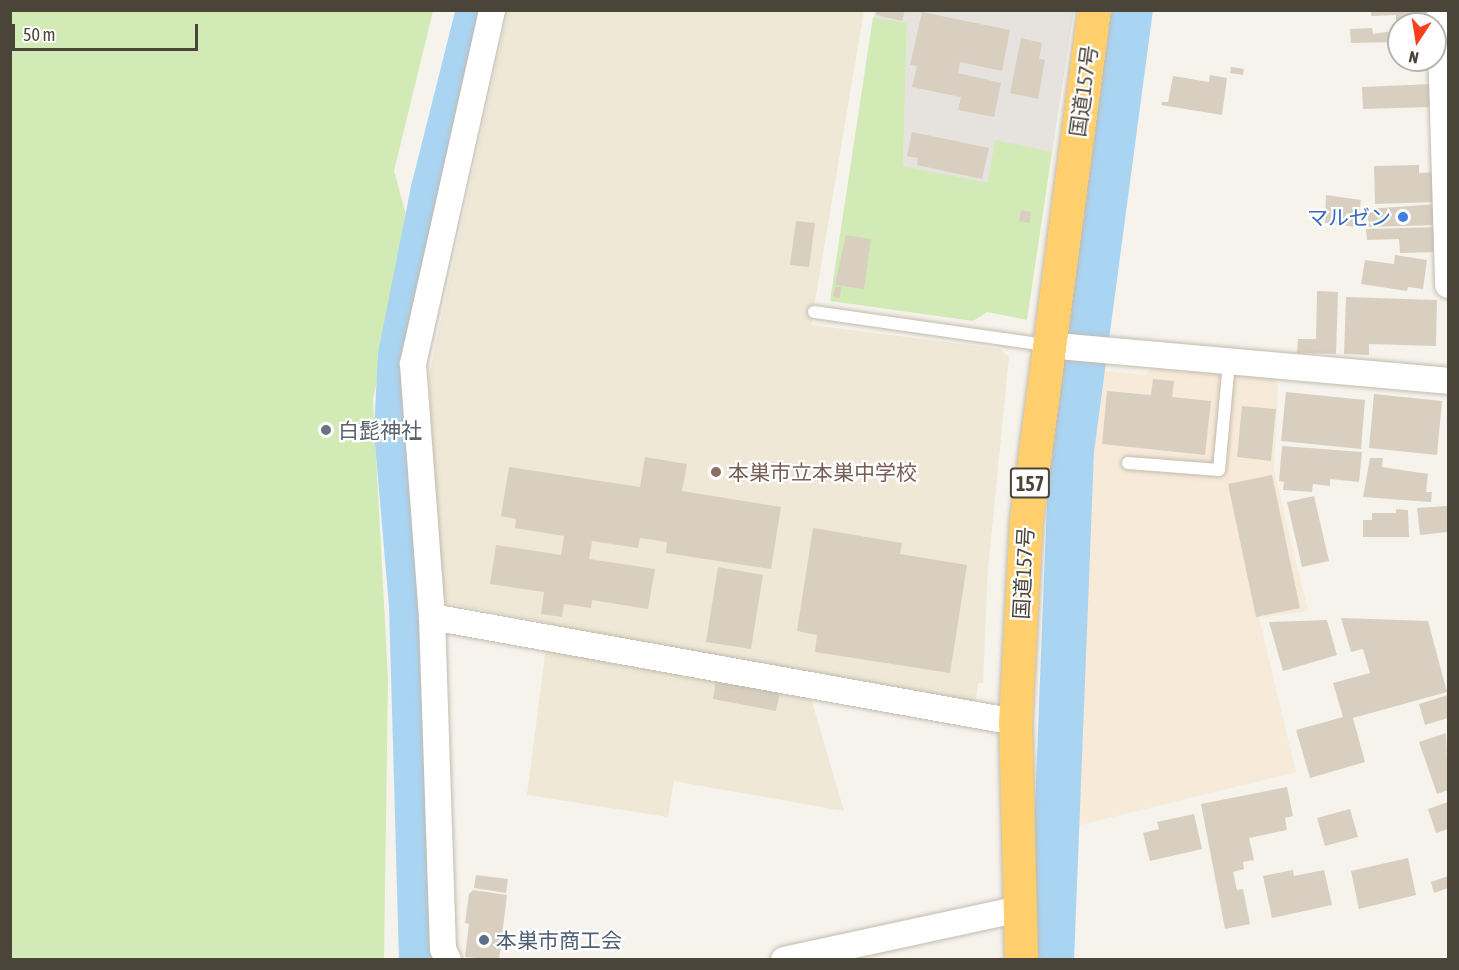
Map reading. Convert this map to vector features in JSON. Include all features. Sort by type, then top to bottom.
[{"type":"highway","name":"国道157号","points":[[1021,960],[1015,722],[1026,520],[1060,347],[1094,10]]},
{"type":"street","points":[[448,960],[443,949],[432,617],[413,364],[492,10]]},
{"type":"street","points":[[1440,10],[1449,285]]},
{"type":"street","points":[[1060,347],[1449,381]]},
{"type":"street","points":[[432,617],[1015,722]]},
{"type":"street","points":[[784,960],[1019,909]]},
{"type":"lane","points":[[814,312],[1060,347]]},
{"type":"lane","points":[[1128,463],[1219,470],[1229,363]]},
{"type":"shaded area","points":[[875,10],[1074,11],[1052,152],[996,141],[988,184],[903,166],[907,23],[874,17]]},
{"type":"shaded area","name":"本巣市立本巣中学校","points":[[508,11],[864,11],[811,325],[1000,349],[1009,357],[988,569],[983,683],[978,683],[975,707],[805,678],[844,811],[674,781],[668,817],[527,795],[549,623],[440,602],[429,375]]},
{"type":"shaded area","points":[[1158,365],[1276,374],[1278,389],[1274,470],[1308,611],[1259,618],[1296,772],[1076,826],[1098,370],[1145,375]]},
{"type":"green space","points":[[10,11],[433,11],[394,171],[411,233],[373,399],[388,679],[384,959],[11,959]]},
{"type":"green space","points":[[873,17],[907,23],[903,166],[988,183],[995,140],[1052,152],[1027,320],[987,312],[973,321],[830,301]]},
{"type":"building","points":[[877,10],[905,10],[902,21],[876,15]]},
{"type":"building","points":[[1371,10],[1432,10],[1432,12],[1387,12],[1387,15],[1371,16]]},
{"type":"building","points":[[922,12],[1010,30],[1002,71],[960,62],[958,73],[1001,83],[994,117],[958,110],[961,97],[912,87],[917,66],[910,65]]},
{"type":"building","points":[[1372,28],[1373,34],[1387,32],[1387,42],[1351,43],[1350,29]]},
{"type":"building","points":[[1021,38],[1042,43],[1039,59],[1045,60],[1038,99],[1010,93]]},
{"type":"building","points":[[1231,67],[1244,69],[1243,75],[1230,73]]},
{"type":"building","points":[[1210,75],[1227,78],[1222,115],[1161,105],[1162,102],[1168,102],[1173,76],[1209,82]]},
{"type":"building","points":[[1432,84],[1432,107],[1363,109],[1362,87]]},
{"type":"building","points":[[912,132],[989,148],[982,179],[917,165],[918,158],[907,156]]},
{"type":"building","points":[[1419,165],[1419,173],[1436,172],[1437,202],[1375,204],[1374,166]]},
{"type":"building","points":[[1326,195],[1361,200],[1357,227],[1325,223]]},
{"type":"building","name":"マルゼン","points":[[1437,204],[1438,225],[1368,227],[1368,209]]},
{"type":"building","points":[[1021,210],[1031,212],[1030,223],[1019,221]]},
{"type":"building","points":[[796,221],[815,223],[809,267],[790,265]]},
{"type":"building","points":[[1438,227],[1439,252],[1400,253],[1399,239],[1367,240],[1366,229]]},
{"type":"building","points":[[846,235],[871,239],[864,289],[835,285]]},
{"type":"building","points":[[1395,255],[1427,260],[1423,289],[1408,287],[1407,291],[1361,284],[1365,260],[1394,264]]},
{"type":"building","points":[[835,287],[841,287],[840,298],[833,297]]},
{"type":"building","points":[[1317,291],[1338,292],[1336,354],[1297,353],[1298,339],[1316,339]]},
{"type":"building","points":[[1346,297],[1437,300],[1436,346],[1369,344],[1369,355],[1344,354]]},
{"type":"building","points":[[1153,379],[1174,381],[1172,397],[1211,401],[1205,455],[1102,444],[1107,391],[1151,395]]},
{"type":"building","points":[[1286,392],[1365,400],[1361,449],[1281,441]]},
{"type":"building","points":[[1374,394],[1442,401],[1437,455],[1369,448]]},
{"type":"building","points":[[1242,406],[1276,409],[1271,461],[1237,457]]},
{"type":"building","points":[[1282,446],[1362,452],[1359,482],[1330,479],[1330,486],[1313,484],[1312,492],[1283,490],[1284,482],[1279,481]]},
{"type":"building","points":[[645,457],[687,464],[682,491],[781,507],[771,569],[666,553],[667,542],[640,538],[638,548],[592,541],[589,559],[655,569],[648,609],[592,600],[591,608],[564,604],[562,617],[541,614],[544,592],[490,584],[496,545],[561,555],[564,536],[515,528],[516,519],[501,516],[509,467],[640,487]]},
{"type":"building","points":[[1370,458],[1383,458],[1382,467],[1428,474],[1426,492],[1432,492],[1431,502],[1363,497]]},
{"type":"building","points":[[1272,475],[1300,608],[1256,617],[1228,484]]},
{"type":"building","points":[[1314,496],[1329,561],[1302,567],[1287,502]]},
{"type":"building","points":[[1447,506],[1448,532],[1420,535],[1417,508]]},
{"type":"building","points":[[1396,509],[1408,510],[1409,537],[1363,537],[1363,520],[1372,520],[1372,513],[1396,513]]},
{"type":"building","points":[[813,528],[902,543],[900,554],[967,565],[950,673],[815,652],[817,635],[797,631]]},
{"type":"building","points":[[718,567],[763,575],[751,649],[706,642]]},
{"type":"building","points":[[1341,618],[1428,621],[1447,692],[1353,718],[1365,762],[1310,778],[1296,730],[1343,717],[1333,683],[1370,673],[1363,649],[1351,652]]},
{"type":"building","points":[[1327,620],[1337,655],[1283,671],[1269,622]]},
{"type":"building","points":[[716,680],[780,693],[776,711],[713,699]]},
{"type":"building","points":[[1448,695],[1448,718],[1425,725],[1419,704]]},
{"type":"building","points":[[1446,733],[1448,790],[1437,794],[1419,742]]},
{"type":"building","points":[[1287,787],[1293,816],[1285,818],[1287,830],[1249,838],[1254,860],[1243,862],[1244,869],[1233,872],[1237,890],[1243,889],[1250,924],[1225,929],[1201,804]]},
{"type":"building","points":[[1448,802],[1448,829],[1436,833],[1428,809]]},
{"type":"building","points":[[1350,809],[1358,837],[1325,846],[1317,818]]},
{"type":"building","points":[[1194,814],[1202,849],[1150,861],[1143,833],[1159,829],[1157,822]]},
{"type":"building","points":[[1408,858],[1416,895],[1359,909],[1351,871]]},
{"type":"building","points":[[1293,870],[1294,876],[1324,870],[1332,905],[1272,918],[1263,876]]},
{"type":"building","points":[[476,875],[508,879],[506,893],[474,888]]},
{"type":"building","points":[[1448,876],[1448,888],[1434,893],[1431,882]]},
{"type":"building","name":"本巣市商工会","points":[[473,890],[507,895],[499,960],[465,957],[469,924],[465,923],[469,894]]},
{"type":"waterway","points":[[421,960],[411,605],[396,430],[400,355],[433,189],[478,10]]},
{"type":"waterway","points":[[1051,960],[1071,450],[1130,10]]},
{"type":"place","name":"マルゼン","points":[[1403,217]]},
{"type":"place","name":"白髭神社","points":[[326,430]]},
{"type":"place","name":"本巣市立本巣中学校","points":[[716,472]]},
{"type":"place","name":"本巣市商工会","points":[[484,940]]}]
